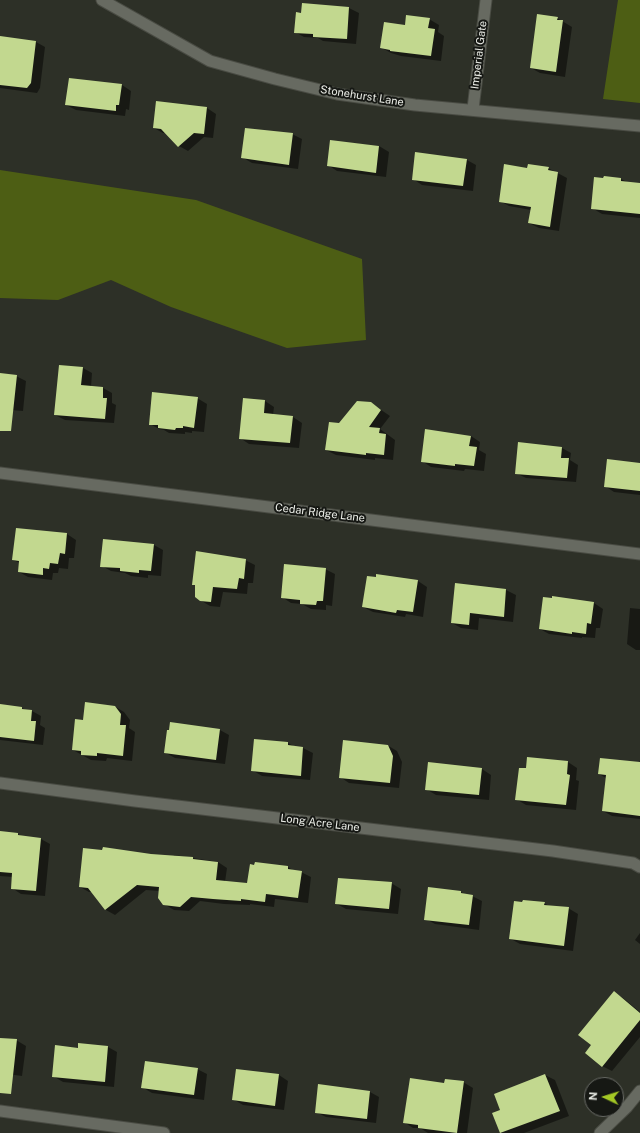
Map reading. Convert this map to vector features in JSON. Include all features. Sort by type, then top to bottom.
[{"type":"street","name":"Stonehurst Lane","points":[[102,0],[210,61],[337,94],[415,105],[640,126]]},
{"type":"street","name":"Imperial Gate","points":[[473,110],[486,0]]},
{"type":"street","name":"Cedar Ridge Lane","points":[[0,473],[640,554]]},
{"type":"street","name":"Long Acre Lane","points":[[0,783],[135,801],[553,850],[633,864],[640,867]]},
{"type":"street","points":[[600,1133],[627,1107],[640,1091]]},
{"type":"street","points":[[0,1111],[164,1133]]},
{"type":"green space","points":[[618,0],[640,0],[640,103],[603,99]]},
{"type":"green space","points":[[0,170],[196,200],[362,259],[366,340],[287,348],[171,307],[111,280],[58,300],[0,298]]},
{"type":"building","points":[[302,3],[349,7],[347,39],[313,37],[313,34],[294,33],[296,12],[301,13]]},
{"type":"building","points":[[537,14],[558,17],[557,20],[563,20],[556,72],[530,68]]},
{"type":"building","points":[[406,15],[430,18],[428,28],[435,29],[431,56],[390,51],[380,48],[384,22],[405,25]]},
{"type":"building","points":[[0,36],[36,41],[31,83],[27,88],[0,85]]},
{"type":"building","points":[[69,78],[122,84],[119,105],[116,105],[116,111],[65,105]]},
{"type":"building","points":[[156,101],[207,107],[204,134],[194,133],[178,147],[161,129],[153,128]]},
{"type":"building","points":[[245,128],[293,133],[289,165],[241,158]]},
{"type":"building","points":[[330,140],[379,146],[376,173],[327,166]]},
{"type":"building","points":[[415,152],[467,159],[463,186],[412,180]]},
{"type":"building","points":[[504,164],[527,168],[528,164],[549,167],[548,170],[558,172],[550,227],[528,223],[531,207],[499,202]]},
{"type":"building","points":[[604,176],[621,178],[621,181],[640,183],[640,214],[591,209],[594,177],[603,178]]},
{"type":"building","points":[[59,365],[83,367],[81,385],[103,387],[103,398],[107,398],[105,419],[54,415]]},
{"type":"building","points":[[0,373],[17,375],[11,431],[0,431]]},
{"type":"building","points":[[152,392],[198,397],[194,428],[183,426],[183,428],[176,428],[175,430],[158,428],[158,425],[149,425]]},
{"type":"building","points":[[243,398],[265,400],[264,413],[293,416],[290,443],[239,439]]},
{"type":"building","points":[[357,401],[371,402],[381,410],[369,427],[380,428],[379,433],[386,434],[384,455],[366,453],[366,455],[325,450],[329,422],[339,423]]},
{"type":"building","points":[[425,429],[471,436],[469,446],[477,447],[474,466],[455,464],[455,466],[421,462]]},
{"type":"building","points":[[518,442],[562,447],[561,458],[569,458],[567,478],[515,474]]},
{"type":"building","points":[[607,459],[640,463],[640,491],[604,487]]},
{"type":"building","points":[[16,528],[67,533],[65,554],[60,553],[58,564],[50,563],[49,569],[43,568],[43,575],[18,572],[19,561],[12,560]]},
{"type":"building","points":[[103,539],[154,544],[151,571],[139,570],[139,573],[120,571],[120,568],[100,567]]},
{"type":"building","points":[[196,551],[246,559],[244,579],[239,578],[237,589],[213,587],[211,602],[200,601],[195,597],[195,585],[192,585]]},
{"type":"building","points":[[284,564],[326,568],[323,601],[317,601],[316,605],[300,604],[300,600],[281,598]]},
{"type":"building","points":[[376,574],[418,580],[413,612],[397,610],[396,613],[362,607],[367,576],[376,577]]},
{"type":"building","points":[[455,583],[506,589],[504,617],[470,613],[469,625],[451,623]]},
{"type":"building","points":[[552,596],[594,602],[591,624],[587,623],[586,634],[572,632],[572,634],[539,629],[543,597],[552,598]]},
{"type":"building","points":[[85,702],[115,706],[121,714],[120,725],[126,725],[123,756],[97,753],[97,756],[81,755],[81,751],[72,750],[75,719],[83,720]]},
{"type":"building","points":[[0,704],[32,710],[31,721],[36,721],[34,741],[0,737]]},
{"type":"building","points":[[170,722],[220,729],[216,760],[164,753],[167,730],[169,730]]},
{"type":"building","points":[[254,739],[288,742],[288,745],[303,747],[301,776],[251,771]]},
{"type":"building","points":[[343,740],[388,745],[393,756],[390,783],[339,778]]},
{"type":"building","points":[[527,757],[568,761],[567,774],[570,775],[566,805],[515,800],[519,768],[526,768]]},
{"type":"building","points":[[600,758],[640,762],[640,816],[602,811],[606,775],[598,774]]},
{"type":"building","points":[[428,762],[482,768],[479,795],[425,790]]},
{"type":"building","points":[[0,831],[41,838],[36,891],[11,889],[12,873],[0,872]]},
{"type":"building","points":[[103,847],[151,854],[193,857],[193,859],[218,862],[216,880],[247,883],[250,864],[254,865],[255,862],[288,866],[288,869],[302,871],[298,898],[266,894],[265,902],[241,899],[241,901],[191,897],[180,907],[163,905],[158,898],[159,887],[137,885],[105,910],[88,888],[79,887],[83,848],[102,850]]},
{"type":"building","points":[[338,878],[392,882],[389,909],[335,904]]},
{"type":"building","points":[[428,887],[461,891],[461,893],[473,895],[469,925],[424,920]]},
{"type":"building","points":[[523,900],[545,902],[544,905],[569,907],[564,946],[509,939],[514,901],[522,902]]},
{"type":"building","points":[[614,991],[640,1013],[640,1020],[602,1067],[585,1053],[591,1045],[578,1035]]},
{"type":"building","points":[[0,1038],[17,1039],[11,1094],[0,1093]]},
{"type":"building","points":[[78,1043],[108,1046],[105,1082],[52,1077],[55,1045],[78,1048]]},
{"type":"building","points":[[145,1061],[198,1068],[194,1095],[141,1088]]},
{"type":"building","points":[[236,1069],[279,1074],[275,1106],[232,1100]]},
{"type":"building","points":[[545,1074],[560,1111],[500,1133],[492,1113],[500,1110],[494,1094]]},
{"type":"building","points":[[410,1078],[444,1083],[445,1079],[464,1081],[457,1133],[418,1128],[418,1125],[403,1123]]},
{"type":"building","points":[[318,1084],[370,1091],[367,1119],[315,1113]]}]
